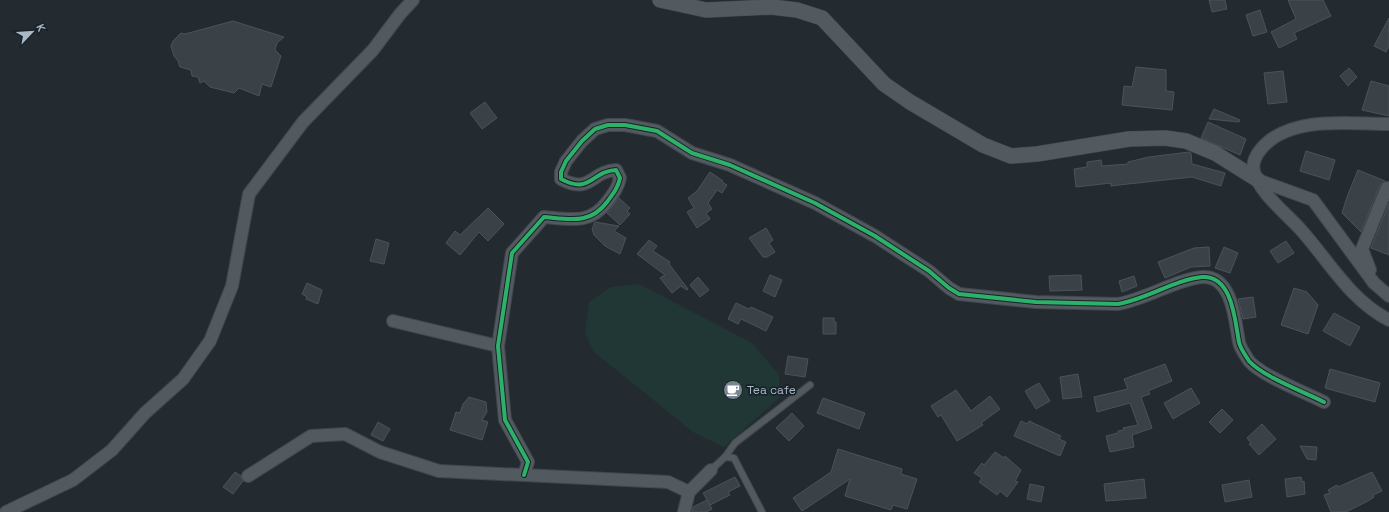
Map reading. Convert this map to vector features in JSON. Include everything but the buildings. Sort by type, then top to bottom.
[{"type":"street","points":[[6,512],[73,480],[112,450],[145,413],[183,378],[210,341],[232,286],[249,194],[303,122],[373,50],[400,14],[413,0]]},
{"type":"street","points":[[660,0],[706,10],[772,7],[797,10],[822,18],[884,84],[910,102],[984,145],[1011,156],[1037,154],[1128,139],[1165,138],[1186,142],[1215,153],[1258,180],[1313,200],[1374,283],[1389,296]]},
{"type":"street","points":[[1389,124],[1308,124],[1294,127],[1268,140],[1255,156],[1254,171],[1263,190],[1301,230],[1343,282],[1373,312],[1389,320]]},
{"type":"street","points":[[524,475],[528,462],[504,420],[498,346],[512,253],[544,217],[577,220],[588,218],[600,212],[618,189],[620,178],[616,170],[610,171],[585,184],[573,185],[561,179],[561,172],[566,161],[582,141],[595,129],[608,125],[626,125],[657,131],[692,153],[730,165],[815,203],[875,236],[929,271],[949,288],[959,294],[1036,302],[1118,304],[1129,302],[1187,281],[1203,277],[1214,279],[1227,292],[1235,316],[1239,344],[1248,360],[1257,369],[1324,402]]},
{"type":"street","points":[[1374,283],[1362,249],[1387,188],[1389,188]]},
{"type":"street","points":[[393,320],[498,346]]},
{"type":"street","points":[[248,476],[311,436],[345,434],[380,452],[439,471],[668,482],[689,492]]},
{"type":"street","points":[[684,512],[689,492],[711,470]]},
{"type":"lane","points":[[711,470],[735,443],[810,385]]},
{"type":"lane","points":[[725,456],[734,458],[762,512]]},
{"type":"green space","points":[[639,284],[752,343],[779,375],[779,398],[724,447],[693,432],[593,351],[585,332],[589,302],[611,287]]},
{"type":"cycle path","points":[[524,475],[528,462],[505,420],[498,346],[512,253],[544,217],[570,219],[586,217],[594,214],[609,199],[617,188],[620,178],[616,170],[608,171],[590,181],[579,184],[561,179],[561,172],[566,161],[582,141],[595,129],[608,125],[625,125],[657,131],[692,153],[730,165],[815,203],[875,236],[929,271],[949,288],[959,294],[1036,302],[1118,304],[1129,302],[1181,282],[1202,277],[1212,278],[1226,291],[1231,301],[1240,344],[1249,361],[1255,367],[1273,378],[1324,402]]},
{"type":"place","name":"Tea cafe","points":[[733,390]]}]
